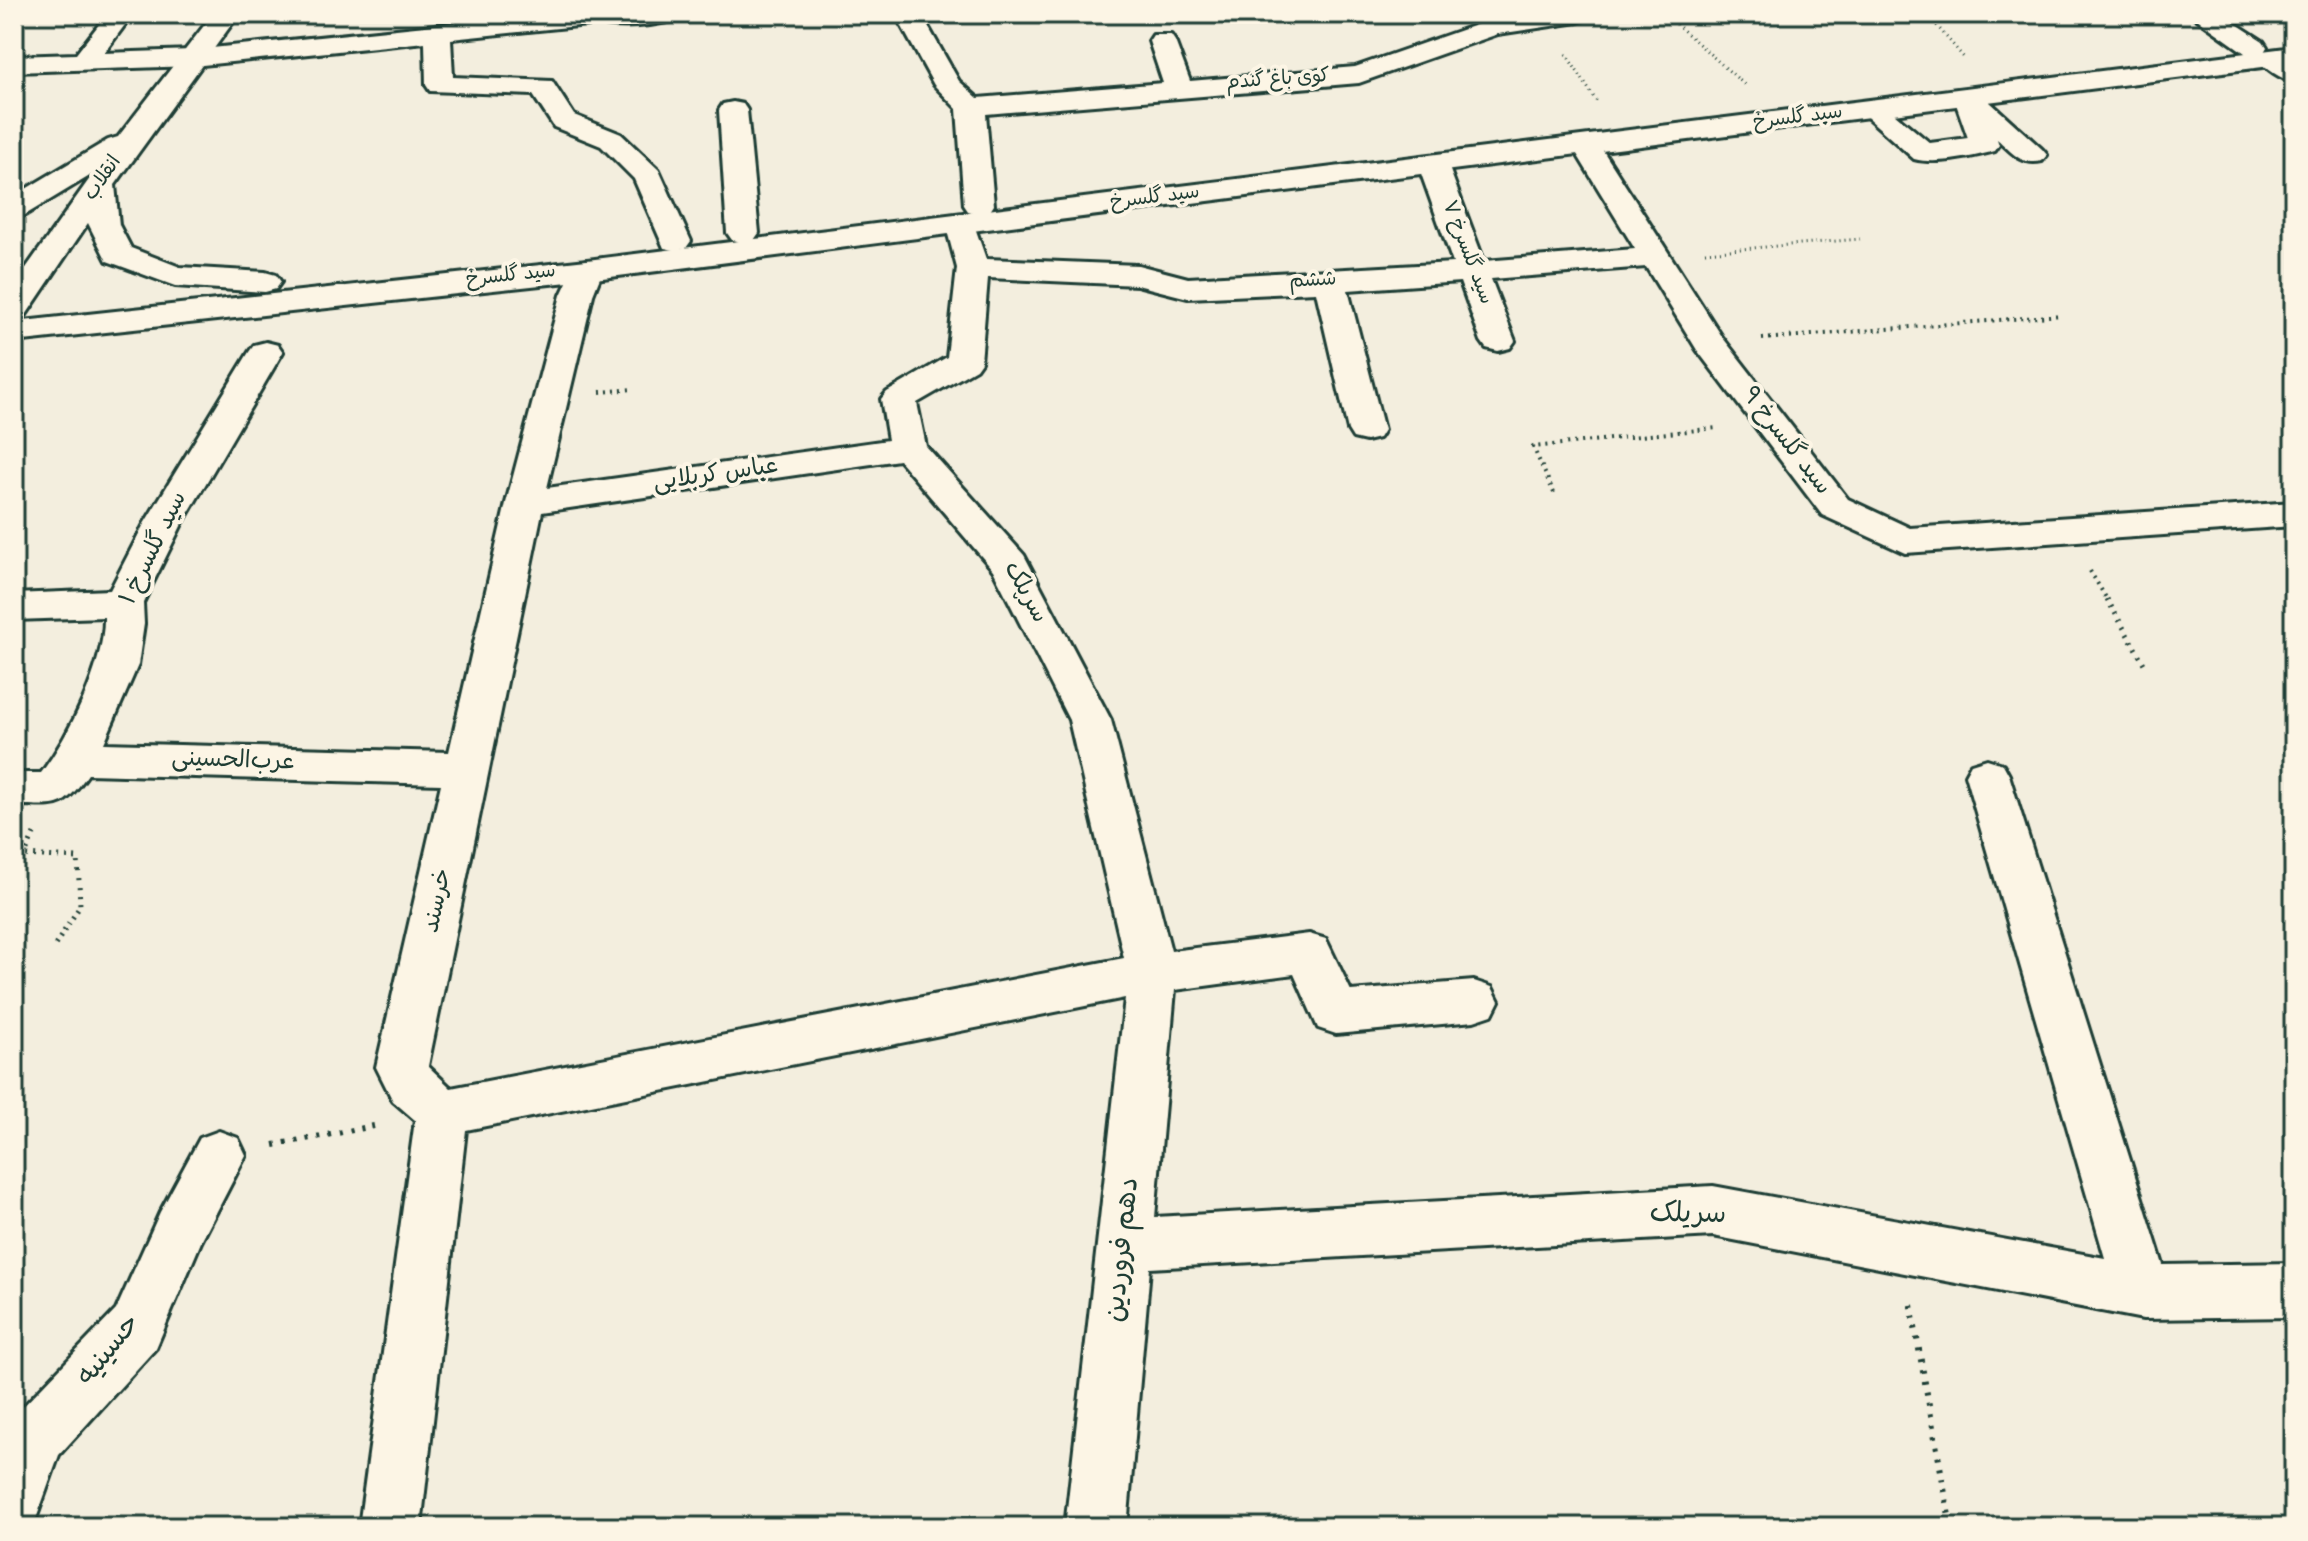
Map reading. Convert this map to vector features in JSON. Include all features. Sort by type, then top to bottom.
[{"type":"street","points":[[84,62],[120,14]]},
{"type":"street","name":"انقلاب","points":[[15,312],[134,136],[226,14]]},
{"type":"street","points":[[14,88],[25,64],[193,58],[598,16],[619,20],[671,14]]},
{"type":"street","points":[[908,14],[948,85],[971,107],[973,268],[964,362],[899,399],[908,448]]},
{"type":"street","name":"کوی باغ گندم","points":[[971,107],[1359,75],[1493,27],[1578,14]]},
{"type":"street","points":[[2203,14],[2281,55]]},
{"type":"street","points":[[438,32],[440,85],[542,87],[564,121],[611,140],[648,176],[675,241]]},
{"type":"street","points":[[1162,41],[1179,88]]},
{"type":"street","name":"سید گلسرخ","points":[[15,312],[587,270],[970,214],[1969,88],[2281,55]]},
{"type":"street","points":[[1865,103],[1924,153],[1985,145],[1969,88]]},
{"type":"street","points":[[1969,88],[2032,155]]},
{"type":"street","name":"سید گلسرخ","points":[[15,312],[265,282],[743,233],[970,214],[1433,165],[1770,108],[1865,103]]},
{"type":"street","points":[[733,110],[743,233]]},
{"type":"street","points":[[14,209],[134,136]]},
{"type":"street","name":"سید گلسرخ ۹","points":[[1600,136],[1655,257],[1709,343],[1835,507],[1905,541],[2294,514]]},
{"type":"street","name":"سید گلسرخ ۷","points":[[1433,165],[1498,341]]},
{"type":"street","points":[[100,185],[104,225],[118,254],[175,276],[265,282]]},
{"type":"street","name":"ششم","points":[[973,268],[1138,275],[1188,288],[1330,282],[1655,257]]},
{"type":"street","name":"خرسند","points":[[442,1112],[411,1085],[402,1067],[525,503],[577,295],[587,270]]},
{"type":"street","points":[[1330,282],[1366,430]]},
{"type":"street","name":"سید گلسرخ ۱","points":[[48,779],[117,665],[124,624],[123,603],[163,524],[266,352]]},
{"type":"street","name":"عباس کربلایی","points":[[525,503],[908,448]]},
{"type":"street","name":"سرپلک","points":[[908,448],[1010,564],[1090,720],[1152,973]]},
{"type":"street","points":[[14,607],[123,603]]},
{"type":"street","name":"عرب‌الحسینی","points":[[48,779],[467,769]]},
{"type":"street","points":[[1987,775],[2143,1292]]},
{"type":"street","points":[[390,1527],[442,1112],[1152,973],[1309,953],[1336,1013],[1474,1001]]},
{"type":"street","name":"دهم فروردین","points":[[1096,1527],[1152,973]]},
{"type":"street","name":"حسینیه","points":[[14,1497],[36,1436],[136,1329],[179,1230],[219,1155]]},
{"type":"street","name":"سریلک","points":[[1125,1244],[1713,1211],[2143,1292],[2294,1290]]},
{"type":"path","points":[[1665,14],[1770,108]]},
{"type":"path","points":[[1927,14],[1969,88]]},
{"type":"path","points":[[1543,20],[1600,136]]},
{"type":"path","points":[[1655,257],[1860,239]]},
{"type":"path","points":[[1709,343],[2062,315]]},
{"type":"path","points":[[1554,493],[1533,447],[1770,422]]},
{"type":"path","points":[[2066,530],[2146,667]]},
{"type":"path","points":[[48,779],[25,855],[78,858],[80,906],[54,947]]},
{"type":"path","points":[[219,1155],[442,1112]]},
{"type":"path","points":[[1900,1248],[1951,1527]]}]
